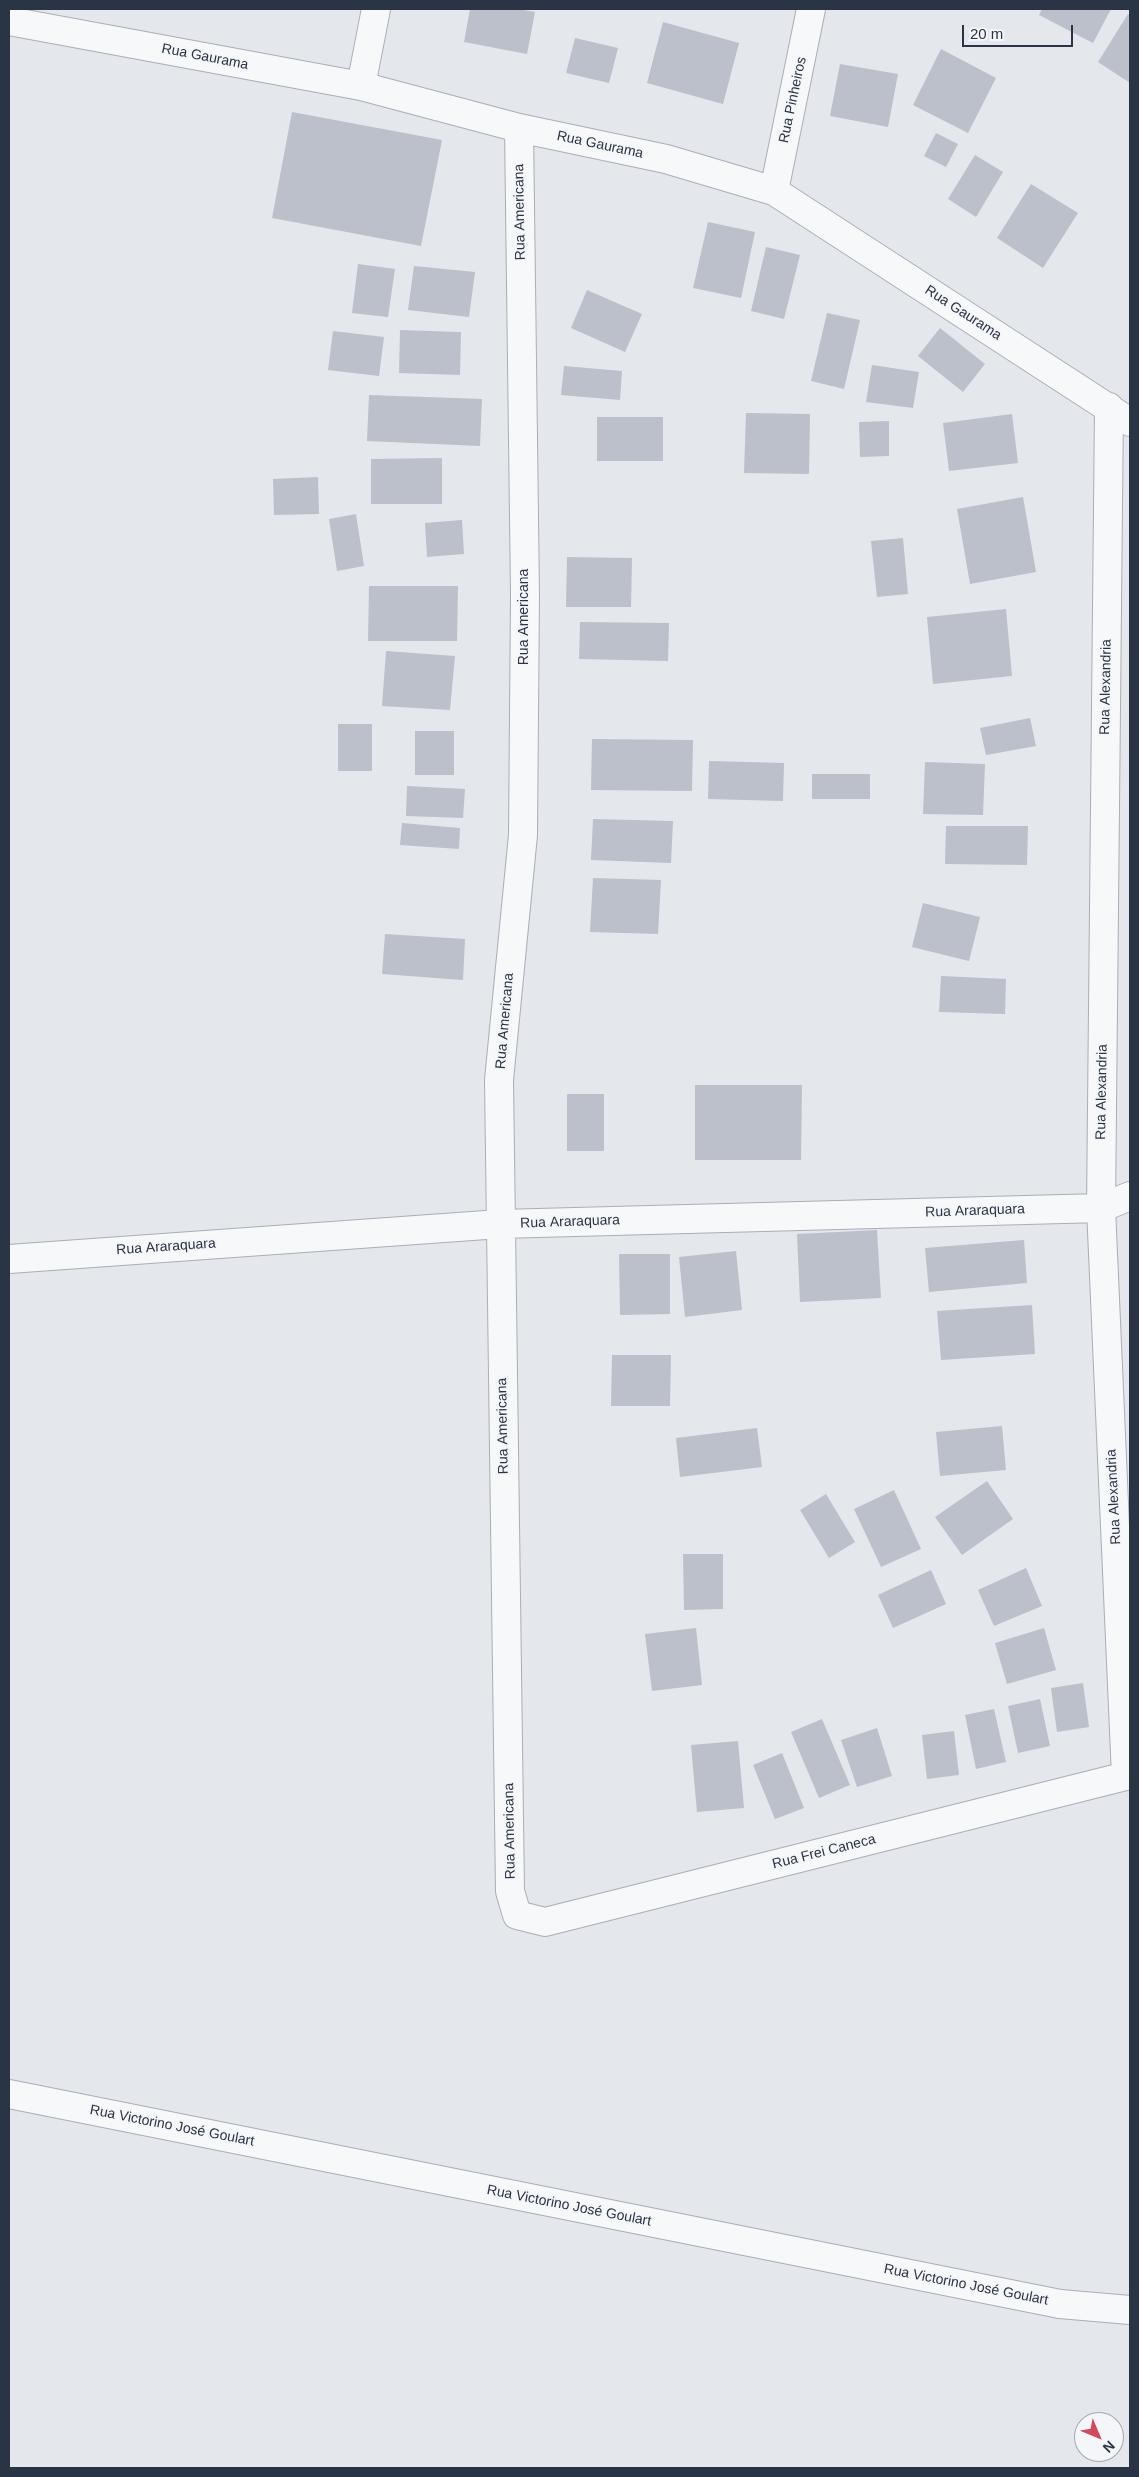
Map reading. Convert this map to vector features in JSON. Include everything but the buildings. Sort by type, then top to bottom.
[{"type":"street","points":[[361,86],[376,9]]},
{"type":"street","name":"Rua Pinheiros","points":[[774,192],[812,9]]},
{"type":"street","name":"Rua Gaurama","points":[[9,21],[361,86],[519,128],[666,159],[774,192],[1119,414]]},
{"type":"street","name":"Rua Americana","points":[[517,1915],[510,1881],[499,1080],[523,835],[525,595],[519,128]]},
{"type":"street","name":"Rua Alexandria","points":[[1119,414],[1101,1208],[1128,1776]]},
{"type":"street","name":"Rua Araraquara","points":[[9,1258],[500,1224],[1101,1208],[1130,1196]]},
{"type":"street","name":"Rua Frei Caneca","points":[[517,1915],[545,1922],[1128,1776]]},
{"type":"street","name":"Rua Victorino José Goulart","points":[[9,2094],[1060,2304],[1130,2310]]}]
